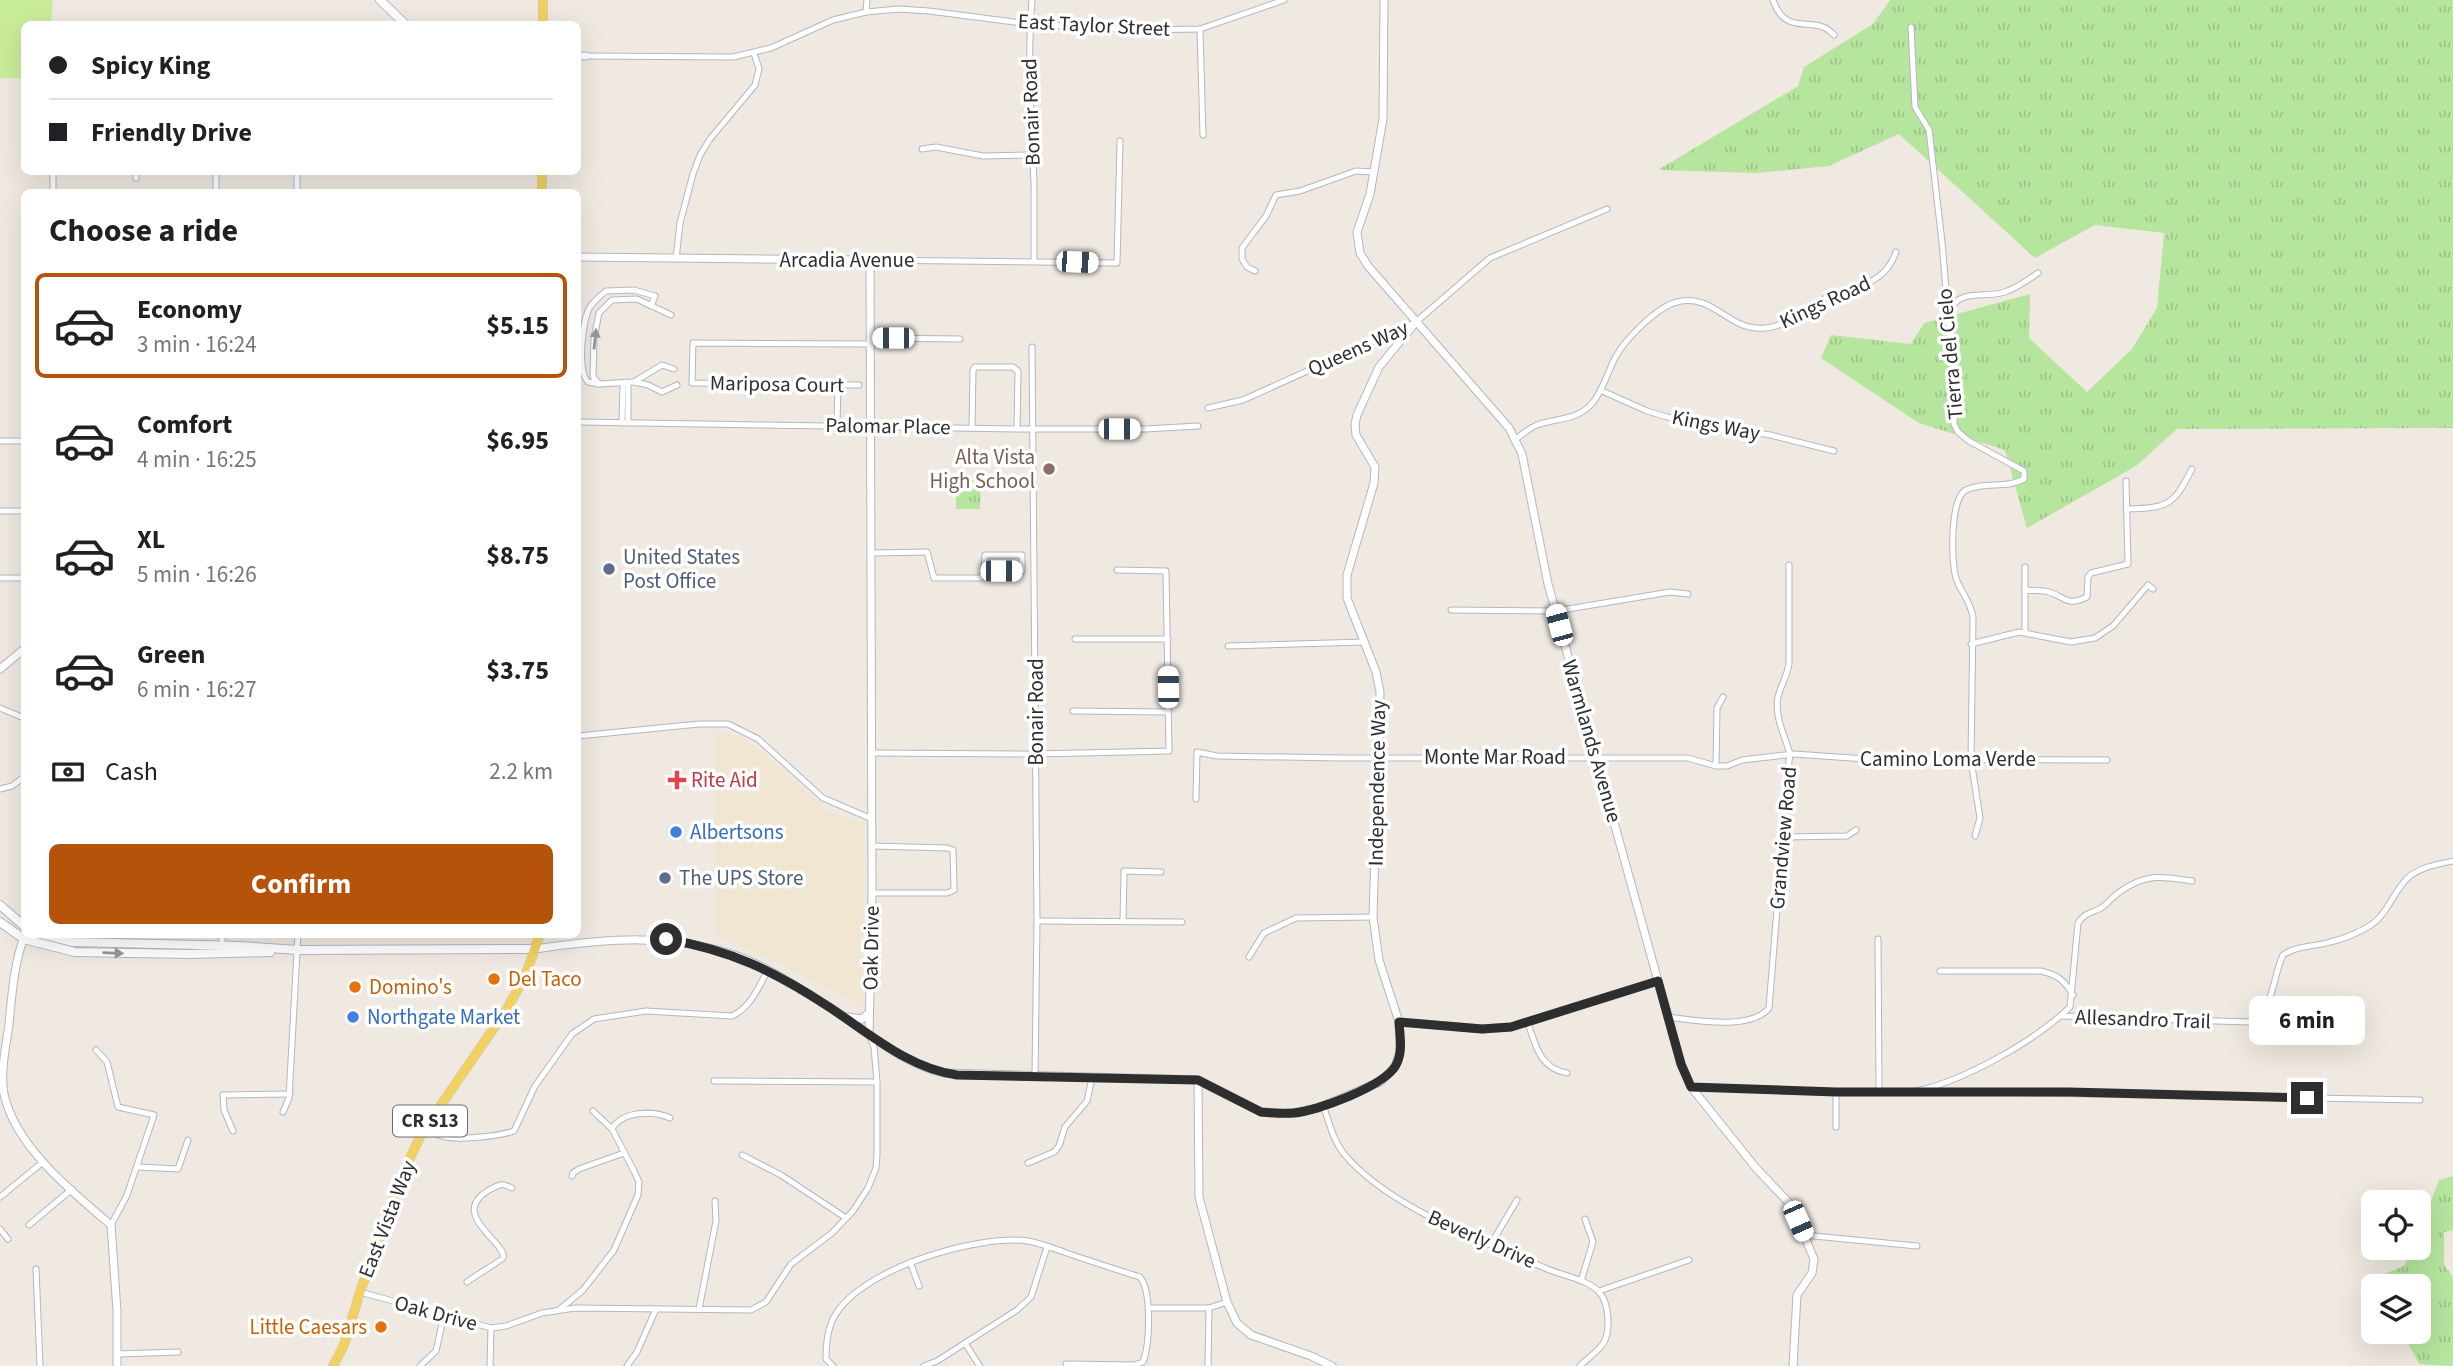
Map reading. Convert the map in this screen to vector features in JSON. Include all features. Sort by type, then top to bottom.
[{"type":"main road","points":[[380,0],[402,21]]},
{"type":"main road","points":[[543,0],[543,21]]},
{"type":"main road","points":[[0,905],[21,923]]},
{"type":"main road","points":[[0,922],[21,935]]},
{"type":"main road","points":[[28,938],[75,952],[190,954],[298,950],[535,949]]},
{"type":"main road","points":[[57,938],[73,942],[298,950]]},
{"type":"main road","name":"East Vista Way","points":[[333,1366],[344,1345],[404,1170],[427,1126],[507,1009],[526,974],[539,938]]},
{"type":"street","points":[[866,12],[867,0]]},
{"type":"street","name":"Bonair Road","points":[[1032,0],[1029,24],[1034,261]]},
{"type":"street","name":"East Taylor Street","points":[[581,56],[733,57],[754,53],[833,20],[866,12],[899,9],[929,10],[1029,24],[1135,30],[1200,29],[1284,0]]},
{"type":"street","name":"Warmlands Avenue","points":[[1384,0],[1385,107],[1370,194],[1357,232],[1360,252],[1368,266],[1509,428],[1522,454],[1548,584],[1681,1064],[1691,1087],[1756,1168],[1792,1206],[1814,1259],[1812,1273],[1797,1294],[1793,1366]]},
{"type":"street","points":[[1773,0],[1784,19],[1793,24],[1822,26],[1834,35]]},
{"type":"street","name":"Tierra del Cielo","points":[[1911,27],[1915,107],[1929,131],[1955,395],[1954,424],[1958,432],[1969,441],[2024,471],[2024,479],[2018,482],[1980,485],[1964,491],[1956,500],[1955,577],[1971,605],[1973,617],[1971,760],[1980,818],[1975,836]]},
{"type":"street","points":[[1200,29],[1203,135]]},
{"type":"street","points":[[676,259],[680,223],[700,155],[755,85],[759,69],[754,53]]},
{"type":"street","name":"Arcadia Avenue","points":[[581,257],[1117,263],[1120,141]]},
{"type":"street","points":[[922,149],[936,147],[983,156],[1032,155]]},
{"type":"street","points":[[1255,271],[1247,267],[1242,259],[1242,248],[1266,216],[1276,195],[1300,191],[1356,171],[1373,172]]},
{"type":"street","name":"Queens Way","points":[[1208,408],[1243,400],[1416,322],[1490,258],[1606,208]]},
{"type":"street","name":"Kings Road","points":[[1515,440],[1539,424],[1577,415],[1594,401],[1617,354],[1661,308],[1679,301],[1699,301],[1752,328],[1773,327],[1827,298],[1875,280],[1885,272],[1896,252]]},
{"type":"street","name":"Oak Drive","points":[[360,1292],[492,1328],[560,1309],[751,1310],[766,1303],[791,1264],[832,1233],[868,1188],[876,1168],[877,1082],[874,1047],[869,1034],[872,892],[870,260]]},
{"type":"street","points":[[1948,317],[1953,303],[1959,297],[2002,293],[2038,273]]},
{"type":"street","points":[[651,306],[655,296],[634,290],[606,291],[590,306],[583,339],[582,374],[588,382],[644,383],[662,392],[677,385]]},
{"type":"street","points":[[598,384],[593,373],[594,338],[599,313],[616,299],[637,299],[671,315]]},
{"type":"street","name":"Independence Way","points":[[1198,1080],[1261,1112],[1293,1113],[1323,1105],[1380,1082],[1395,1067],[1401,1051],[1399,1022],[1379,960],[1373,917],[1380,692],[1376,672],[1347,598],[1347,575],[1374,483],[1375,467],[1356,435],[1357,415],[1380,367],[1416,322]]},
{"type":"street","points":[[871,341],[960,339]]},
{"type":"street","name":"Mariposa Court","points":[[859,385],[692,383],[693,343],[871,341]]},
{"type":"street","name":"Bonair Road","points":[[1032,347],[1037,921],[1035,1076]]},
{"type":"street","points":[[628,383],[662,365],[674,369]]},
{"type":"street","points":[[972,428],[975,367],[1013,367],[1018,371],[1017,429]]},
{"type":"street","points":[[625,423],[628,383]]},
{"type":"street","points":[[837,425],[838,385]]},
{"type":"street","name":"Kings Way","points":[[1600,390],[1667,417],[1770,435],[1834,451]]},
{"type":"street","name":"Palomar Place","points":[[581,422],[1017,429],[1146,429],[1198,426]]},
{"type":"street","points":[[0,441],[21,441]]},
{"type":"street","points":[[2126,509],[2154,508],[2169,503],[2180,493],[2192,469]]},
{"type":"street","points":[[2025,590],[2049,592],[2064,601],[2077,602],[2087,597],[2088,577],[2091,573],[2128,564],[2126,481]]},
{"type":"street","points":[[0,510],[21,510]]},
{"type":"street","points":[[871,553],[927,552],[934,578],[980,578],[984,570],[985,555],[1022,555],[1022,571],[984,570]]},
{"type":"street","name":"Grandview Road","points":[[1667,1017],[1745,1021],[1758,1018],[1769,1008],[1790,754],[1777,711],[1779,694],[1789,664],[1789,565]]},
{"type":"street","points":[[2025,567],[2025,632]]},
{"type":"street","points":[[872,753],[1036,754],[1169,751],[1167,570],[1117,570]]},
{"type":"street","points":[[0,578],[21,578]]},
{"type":"street","points":[[1971,644],[2025,632],[2071,642],[2095,638],[2113,626],[2148,585],[2153,589]]},
{"type":"street","points":[[1451,610],[1556,611],[1670,593],[1688,594]]},
{"type":"street","points":[[1075,639],[1168,639]]},
{"type":"street","points":[[1228,646],[1364,642]]},
{"type":"street","points":[[0,669],[21,652]]},
{"type":"street","points":[[1716,766],[1717,708],[1723,697]]},
{"type":"street","points":[[0,708],[21,717]]},
{"type":"street","points":[[1073,711],[1168,712]]},
{"type":"street","points":[[581,736],[699,724],[728,724],[758,739],[822,797],[872,819]]},
{"type":"street","name":"Monte Mar Road","points":[[1196,799],[1197,752],[1217,756],[1688,758],[1716,766],[1790,754]]},
{"type":"street","name":"Camino Loma Verde","points":[[1790,754],[1831,758],[2107,760]]},
{"type":"street","points":[[0,789],[12,786],[21,779]]},
{"type":"street","points":[[1784,837],[1847,836],[1856,830]]},
{"type":"street","points":[[872,846],[953,850],[954,890],[947,893],[872,892]]},
{"type":"street","name":"Allesandro Trail","points":[[1691,1087],[1836,1092],[1915,1091],[1954,1078],[2001,1056],[2060,1016],[2248,1023],[2260,1016],[2268,1005],[2283,955],[2289,951],[2350,936],[2373,924],[2405,880],[2416,872],[2453,860]]},
{"type":"street","points":[[1123,921],[1124,870],[1161,872]]},
{"type":"street","points":[[2060,1016],[2070,1007],[2073,995],[2078,923],[2082,916],[2101,908],[2119,892],[2144,878],[2162,876],[2192,881]]},
{"type":"street","points":[[1249,957],[1264,933],[1296,918],[1373,917]]},
{"type":"street","points":[[1037,921],[1182,922]]},
{"type":"street","points":[[25,938],[15,965],[2,1071],[4,1093],[13,1119],[24,1139],[43,1162],[111,1225],[115,1256],[117,1366]]},
{"type":"street","points":[[222,938],[222,946]]},
{"type":"street","points":[[283,1112],[290,1094],[298,938]]},
{"type":"street","points":[[535,949],[608,939],[666,939],[705,946],[768,970],[894,1051],[943,1073],[1198,1080],[1199,1197],[1227,1302],[1237,1324],[1251,1335],[1332,1366]]},
{"type":"street","points":[[1878,939],[1880,1092]]},
{"type":"street","points":[[427,1126],[438,1136],[454,1138],[514,1132],[535,1086],[572,1034],[594,1019],[646,1011],[732,1016],[752,999],[768,970]]},
{"type":"street","points":[[1940,971],[2041,971],[2056,974],[2064,980],[2073,995]]},
{"type":"street","points":[[1399,1022],[1492,1029],[1528,1023],[1658,981]]},
{"type":"street","points":[[839,1014],[856,1020],[869,1013]]},
{"type":"street","points":[[1528,1023],[1539,1057],[1553,1069],[1567,1073]]},
{"type":"street","points":[[96,1050],[107,1062],[118,1107],[154,1115],[138,1167],[111,1225]]},
{"type":"street","points":[[1028,1163],[1054,1152],[1059,1146],[1065,1127],[1087,1101],[1092,1078]]},
{"type":"street","points":[[714,1081],[877,1082]]},
{"type":"street","points":[[1915,1091],[2420,1100]]},
{"type":"street","points":[[1836,1092],[1836,1127]]},
{"type":"street","points":[[233,1131],[224,1110],[223,1095],[290,1094]]},
{"type":"street","name":"Beverly Drive","points":[[1323,1105],[1334,1137],[1345,1154],[1383,1190],[1409,1206],[1557,1273],[1581,1281],[1599,1292]]},
{"type":"street","points":[[560,1309],[596,1276],[614,1250],[638,1195],[639,1182],[612,1129],[593,1111]]},
{"type":"street","points":[[612,1129],[616,1123],[644,1112],[660,1113],[670,1118]]},
{"type":"street","points":[[138,1167],[178,1169],[188,1140]]},
{"type":"street","points":[[572,1176],[579,1169],[624,1153]]},
{"type":"street","points":[[742,1155],[781,1175],[846,1217]]},
{"type":"street","points":[[0,1197],[43,1162]]},
{"type":"street","points":[[467,1282],[504,1257],[498,1243],[480,1228],[476,1221],[476,1204],[499,1185],[512,1188]]},
{"type":"street","points":[[29,1226],[72,1189]]},
{"type":"street","points":[[1491,1244],[1517,1200]]},
{"type":"street","points":[[699,1309],[716,1221],[715,1201]]},
{"type":"street","points":[[1581,1281],[1593,1242],[1585,1219]]},
{"type":"street","points":[[0,1229],[8,1239]]},
{"type":"street","points":[[1804,1235],[1917,1246]]},
{"type":"street","points":[[833,1366],[826,1359],[826,1346],[833,1318],[842,1305],[866,1286],[910,1262],[959,1248],[1003,1241],[1028,1241],[1140,1277],[1146,1284],[1148,1308],[1146,1354],[1143,1362],[1134,1365],[1066,1364]]},
{"type":"street","points":[[924,1366],[937,1362],[1017,1310],[1031,1297],[1047,1247]]},
{"type":"street","points":[[1580,1366],[1602,1345],[1607,1335],[1607,1312],[1599,1292],[1689,1260]]},
{"type":"street","points":[[910,1262],[919,1286]]},
{"type":"street","points":[[36,1269],[40,1366]]},
{"type":"street","points":[[1148,1308],[1209,1308],[1227,1302]]},
{"type":"street","points":[[1208,1366],[1209,1308]]},
{"type":"street","points":[[627,1366],[637,1352],[656,1309]]},
{"type":"street","points":[[419,1366],[436,1351],[444,1315]]},
{"type":"street","points":[[490,1366],[492,1328]]},
{"type":"street","points":[[965,1343],[979,1365]]},
{"type":"street","points":[[118,1354],[178,1352]]},
{"type":"shaded area","points":[[714,730],[745,738],[829,812],[864,823],[862,1007],[785,966],[715,934]]},
{"type":"green space","points":[[0,0],[53,0],[51,21],[21,21],[21,78],[0,78]]},
{"type":"green space","points":[[1890,0],[2453,0],[2453,428],[2177,429],[2136,466],[2027,528],[2005,450],[1919,423],[1821,358],[1831,335],[1911,344],[1924,323],[2030,294],[2029,338],[2087,392],[2132,349],[2157,308],[2164,233],[2095,225],[2035,258],[1899,134],[1829,166],[1756,173],[1658,170],[1798,86],[1804,67],[1873,24]]},
{"type":"green space","points":[[956,480],[981,480],[980,509],[956,509]]},
{"type":"green space","points":[[2453,1176],[2453,1230],[2444,1232],[2444,1265],[2453,1277],[2453,1366],[2419,1364],[2408,1344],[2431,1344],[2431,1274],[2384,1274],[2404,1266],[2407,1260],[2431,1260],[2431,1200],[2439,1180]]},
{"type":"place","name":"Alta Vista High School","points":[[1049,469]]},
{"type":"place","name":"United States Post Office","points":[[609,569]]},
{"type":"place","name":"Rite Aid","points":[[677,780]]},
{"type":"place","name":"Albertsons","points":[[676,832]]},
{"type":"place","name":"The UPS Store","points":[[665,878]]},
{"type":"place","name":"Del Taco","points":[[494,979]]},
{"type":"place","name":"Domino's","points":[[355,987]]},
{"type":"place","name":"Northgate Market","points":[[353,1017]]},
{"type":"place","name":"Little Caesars","points":[[381,1327]]},
{"type":"route","points":[[666,939],[705,946],[764,968],[894,1051],[943,1073],[1183,1078],[1198,1080],[1261,1112],[1270,1113],[1315,1109],[1380,1082],[1395,1067],[1401,1051],[1399,1022],[1482,1029],[1511,1027],[1658,981],[1681,1064],[1691,1087],[1836,1092],[2069,1092],[2307,1098]]}]
